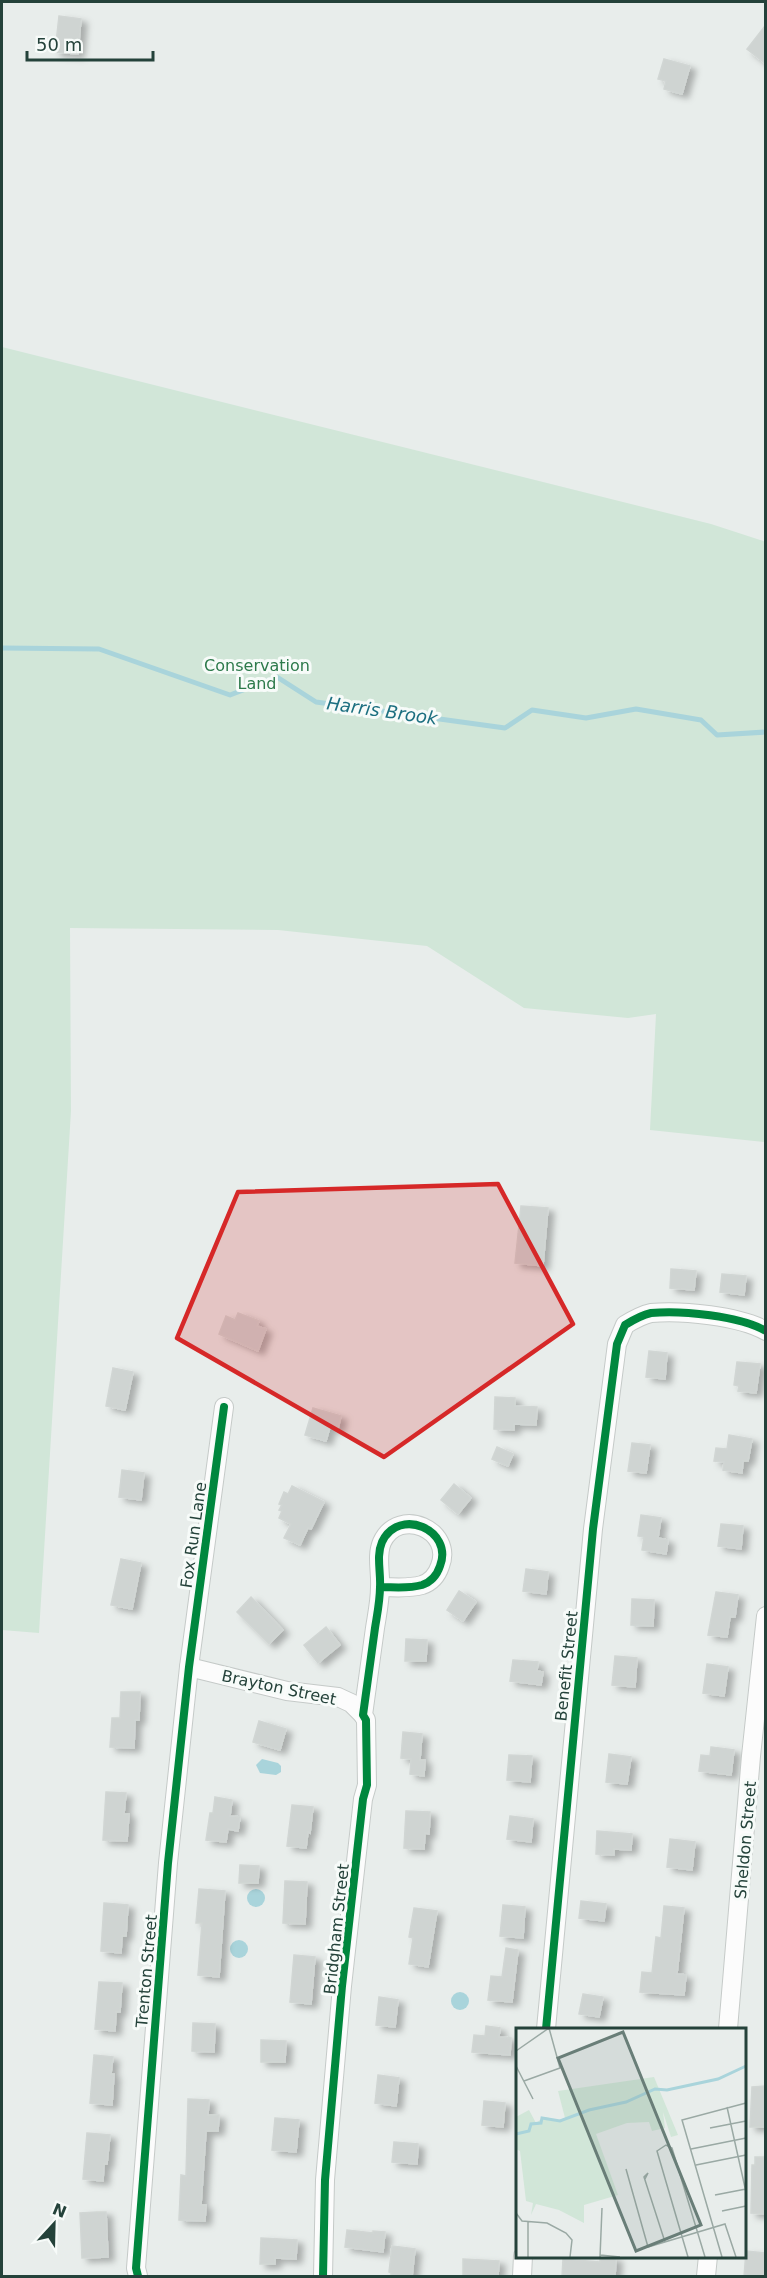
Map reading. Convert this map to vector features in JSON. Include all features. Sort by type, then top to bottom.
[{"type":"street","name":"Benefit Street","points":[[546,2028],[593,1529],[607,1408],[621,1330],[640,1317],[652,1313],[727,1318],[765,1331]]},
{"type":"street","name":"Fox Run Lane","points":[[189,1667],[224,1407]]},
{"type":"street","name":"Bridgham Street","points":[[323,2277],[325,2180],[342,1986],[363,1799],[367,1785],[366,1720],[363,1715],[380,1587]]},
{"type":"street","name":"Sheldon Street","points":[[728,2028],[765,1616]]},
{"type":"street","name":"Brayton Street","points":[[189,1667],[287,1691],[338,1697],[351,1703],[363,1715]]},
{"type":"street","name":"Trenton Street","points":[[138,2277],[136,2268],[168,1863],[189,1667]]},
{"type":"street","points":[[522,2277],[523,2257]]},
{"type":"street","points":[[706,2277],[708,2257]]},
{"type":"highlighted area","points":[[498,1184],[573,1324],[384,1457],[177,1338],[238,1192]]},
{"type":"green space","name":"Conservation Land","points":[[2,347],[711,524],[766,542],[765,1142],[650,1130],[656,1014],[628,1018],[524,1008],[427,946],[278,930],[70,928],[71,1111],[39,1633],[2,1630]]},
{"type":"water","points":[[262,1759],[278,1763],[281,1766],[281,1772],[276,1775],[260,1773],[256,1765]]},
{"type":"water","points":[[256,1889],[264,1894],[265,1898],[260,1906],[256,1907],[248,1902],[247,1898],[252,1890]]},
{"type":"water","points":[[239,1940],[246,1942],[248,1949],[246,1956],[239,1958],[232,1956],[230,1949],[232,1942]]},
{"type":"water","points":[[460,1992],[466,1995],[469,2001],[466,2007],[460,2010],[454,2007],[451,2001],[454,1995]]},
{"type":"building","points":[[59,16],[81,19],[78,54],[55,52]]},
{"type":"building","points":[[765,26],[765,63],[747,49]]},
{"type":"building","points":[[664,59],[690,66],[682,94],[664,89],[666,81],[658,79]]},
{"type":"building","points":[[521,1206],[548,1208],[543,1266],[515,1263]]},
{"type":"building","points":[[671,1269],[696,1271],[694,1290],[670,1288]]},
{"type":"building","points":[[722,1274],[746,1276],[744,1295],[720,1292]]},
{"type":"building","points":[[238,1313],[259,1321],[257,1326],[266,1329],[258,1351],[219,1334],[226,1316],[235,1320]]},
{"type":"building","points":[[649,1351],[667,1353],[665,1379],[646,1377]]},
{"type":"building","points":[[737,1362],[760,1364],[756,1393],[738,1391],[739,1386],[734,1385]]},
{"type":"building","points":[[113,1368],[133,1372],[125,1410],[106,1406]]},
{"type":"building","points":[[495,1397],[515,1398],[515,1406],[537,1407],[536,1425],[514,1424],[514,1430],[494,1429]]},
{"type":"building","points":[[313,1408],[341,1416],[338,1429],[330,1427],[326,1441],[305,1435]]},
{"type":"building","points":[[729,1435],[752,1439],[748,1461],[743,1461],[742,1473],[723,1470],[724,1462],[714,1461],[716,1448],[727,1449]]},
{"type":"building","points":[[632,1443],[650,1445],[646,1473],[628,1471]]},
{"type":"building","points":[[497,1447],[513,1454],[508,1466],[492,1459]]},
{"type":"building","points":[[122,1470],[144,1473],[141,1500],[119,1497]]},
{"type":"building","points":[[454,1484],[471,1498],[458,1514],[441,1500]]},
{"type":"building","points":[[292,1486],[324,1502],[311,1529],[308,1528],[300,1545],[284,1538],[291,1524],[279,1518],[282,1505],[279,1504],[284,1492],[288,1494]]},
{"type":"building","points":[[641,1515],[661,1518],[658,1538],[668,1540],[666,1554],[642,1550],[644,1537],[638,1536]]},
{"type":"building","points":[[721,1524],[743,1526],[741,1549],[718,1546]]},
{"type":"building","points":[[121,1559],[141,1563],[132,1609],[111,1605]]},
{"type":"building","points":[[526,1569],[548,1572],[546,1594],[523,1591]]},
{"type":"building","points":[[459,1591],[476,1602],[463,1621],[447,1610]]},
{"type":"building","points":[[716,1592],[738,1595],[735,1617],[730,1617],[727,1637],[708,1635]]},
{"type":"building","points":[[251,1597],[283,1630],[269,1644],[237,1612]]},
{"type":"building","points":[[632,1599],[654,1600],[653,1626],[631,1625]]},
{"type":"building","points":[[326,1627],[340,1645],[318,1663],[304,1645]]},
{"type":"building","points":[[406,1639],[427,1640],[426,1661],[405,1661]]},
{"type":"building","points":[[615,1656],[637,1658],[635,1687],[612,1685]]},
{"type":"building","points":[[513,1660],[538,1662],[537,1671],[543,1672],[541,1685],[510,1681]]},
{"type":"building","points":[[707,1664],[728,1667],[724,1696],[703,1693]]},
{"type":"building","points":[[121,1692],[140,1692],[139,1720],[135,1720],[134,1748],[110,1747],[112,1718],[120,1718]]},
{"type":"building","points":[[259,1721],[286,1729],[280,1750],[253,1742]]},
{"type":"building","points":[[403,1732],[422,1734],[420,1760],[425,1760],[424,1776],[410,1774],[411,1759],[401,1758]]},
{"type":"building","points":[[711,1747],[734,1750],[731,1775],[699,1771],[701,1755],[710,1756]]},
{"type":"building","points":[[609,1754],[631,1757],[627,1784],[606,1782]]},
{"type":"building","points":[[509,1755],[532,1756],[530,1782],[507,1780]]},
{"type":"building","points":[[106,1792],[126,1793],[124,1814],[129,1814],[127,1841],[103,1840]]},
{"type":"building","points":[[215,1797],[232,1800],[230,1816],[240,1817],[238,1831],[228,1829],[226,1842],[206,1840]]},
{"type":"building","points":[[292,1805],[313,1807],[306,1848],[287,1846]]},
{"type":"building","points":[[406,1811],[430,1812],[429,1834],[425,1833],[424,1849],[404,1848]]},
{"type":"building","points":[[510,1816],[533,1819],[531,1842],[507,1839]]},
{"type":"building","points":[[597,1831],[632,1834],[631,1850],[614,1849],[614,1855],[596,1854]]},
{"type":"building","points":[[670,1839],[695,1842],[692,1870],[667,1867]]},
{"type":"building","points":[[240,1865],[259,1866],[258,1883],[239,1883]]},
{"type":"building","points":[[285,1881],[307,1882],[305,1924],[283,1923]]},
{"type":"building","points":[[199,1889],[225,1891],[219,1977],[198,1975],[202,1923],[196,1923]]},
{"type":"building","points":[[581,1901],[606,1904],[604,1921],[579,1918]]},
{"type":"building","points":[[104,1903],[128,1905],[126,1936],[122,1936],[121,1953],[101,1951]]},
{"type":"building","points":[[503,1905],[525,1907],[523,1938],[500,1936]]},
{"type":"building","points":[[664,1906],[684,1908],[677,1974],[686,1975],[684,1995],[640,1992],[642,1972],[652,1973],[656,1937],[661,1938]]},
{"type":"building","points":[[414,1908],[437,1911],[428,1967],[409,1964],[413,1938],[409,1937]]},
{"type":"building","points":[[506,1948],[518,1950],[512,2002],[488,2000],[491,1976],[502,1977]]},
{"type":"building","points":[[294,1955],[315,1957],[311,2004],[290,2002]]},
{"type":"building","points":[[99,1982],[122,1983],[120,2012],[116,2012],[115,2031],[95,2029]]},
{"type":"building","points":[[583,1994],[603,1997],[599,2017],[579,2014]]},
{"type":"building","points":[[379,1997],[398,2000],[395,2027],[376,2025]]},
{"type":"building","points":[[193,2023],[215,2024],[214,2052],[192,2051]]},
{"type":"building","points":[[486,2026],[500,2028],[499,2037],[511,2038],[510,2055],[472,2052],[474,2035],[485,2036]]},
{"type":"building","points":[[261,2040],[286,2041],[285,2062],[261,2062]]},
{"type":"building","points":[[94,2055],[113,2057],[112,2105],[90,2103]]},
{"type":"building","points":[[378,2075],[399,2078],[396,2106],[375,2103]]},
{"type":"building","points":[[765,2086],[765,2127],[750,2127],[752,2087]]},
{"type":"building","points":[[188,2099],[209,2100],[208,2115],[219,2115],[218,2131],[206,2131],[201,2205],[206,2205],[205,2221],[179,2220],[181,2175],[186,2176]]},
{"type":"building","points":[[484,2101],[505,2103],[503,2127],[482,2125]]},
{"type":"building","points":[[275,2118],[299,2120],[296,2152],[272,2150]]},
{"type":"building","points":[[87,2133],[110,2135],[103,2181],[83,2179]]},
{"type":"building","points":[[394,2142],[418,2144],[417,2164],[392,2162]]},
{"type":"building","points":[[755,2157],[765,2157],[765,2214],[751,2213],[752,2165],[755,2165]]},
{"type":"building","points":[[106,2212],[108,2257],[82,2258],[80,2213]]},
{"type":"building","points":[[347,2230],[385,2232],[383,2252],[345,2247]]},
{"type":"building","points":[[261,2238],[297,2240],[296,2259],[275,2258],[275,2264],[260,2264]]},
{"type":"building","points":[[392,2246],[415,2249],[412,2277],[391,2277],[389,2272]]},
{"type":"building","points":[[746,2251],[765,2253],[765,2277],[744,2277]]},
{"type":"building","points":[[600,2257],[616,2258],[615,2277],[562,2277],[563,2259],[600,2262]]},
{"type":"building","points":[[463,2259],[499,2261],[498,2277],[463,2277]]},
{"type":"waterway","name":"Harris Brook","points":[[2,648],[99,649],[230,695],[277,677],[316,702],[505,728],[532,710],[586,718],[636,709],[701,720],[717,735],[766,732]]},
{"type":"cycle path","points":[[546,2028],[593,1529],[617,1344],[625,1325],[651,1313],[678,1312],[710,1315],[741,1321],[766,1331]]},
{"type":"cycle path","points":[[138,2276],[136,2268],[168,1863],[189,1667],[224,1407]]},
{"type":"cycle path","points":[[323,2276],[325,2180],[342,1986],[363,1799],[367,1785],[366,1720],[363,1715],[380,1597],[379,1553],[382,1542],[390,1531],[400,1526],[412,1524],[432,1533],[439,1542],[442,1553],[440,1566],[433,1578],[417,1586],[380,1587]]}]
